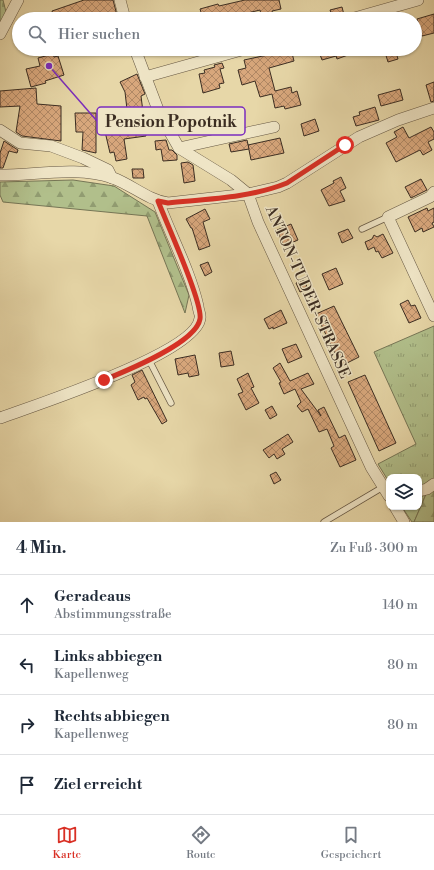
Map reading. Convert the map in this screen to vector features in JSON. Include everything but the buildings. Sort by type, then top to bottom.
[{"type":"street","points":[[0,34],[18,0]]},
{"type":"street","points":[[120,0],[123,12]]},
{"type":"street","points":[[376,12],[418,0]]},
{"type":"street","name":"ANTON-TUDER-STRASSE","points":[[138,56],[160,115],[178,148],[230,180],[248,194],[258,222],[368,460],[386,489]]},
{"type":"street","points":[[145,77],[220,56]]},
{"type":"street","points":[[0,175],[68,172],[112,178],[158,201],[168,203],[248,194],[287,183],[359,137],[398,120],[434,108]]},
{"type":"street","points":[[178,148],[274,127]]},
{"type":"street","points":[[0,130],[20,143],[51,146],[83,158],[108,170],[112,178]]},
{"type":"street","points":[[434,192],[430,196],[388,217],[434,316]]},
{"type":"street","points":[[0,418],[104,380],[149,360],[185,339],[196,328],[200,318],[195,293],[158,201]]},
{"type":"street","points":[[422,490],[427,489],[434,484]]},
{"type":"street","points":[[397,510],[404,522]]},
{"type":"lane","points":[[362,229],[388,217]]},
{"type":"lane","points":[[149,360],[171,403]]},
{"type":"lane","name":"ANTON-TUDER-STRASSE","points":[[324,522],[386,491]]},
{"type":"green space","points":[[0,0],[3,0],[6,12],[0,26]]},
{"type":"green space","points":[[73,180],[114,186],[155,212],[189,295],[185,313],[147,216],[3,202],[0,195],[0,182]]},
{"type":"green space","points":[[434,326],[434,482],[422,487],[422,474],[386,474],[386,477],[378,464],[416,444],[374,352]]},
{"type":"green space","points":[[434,487],[434,522],[414,522],[419,510],[422,510],[422,504],[427,492]]},
{"type":"green space","points":[[427,492],[422,504],[422,493]]},
{"type":"green space","points":[[404,510],[419,510],[414,522],[412,522]]},
{"type":"place","name":"Pension Popotnik","points":[[49,66]]},
{"type":"route","points":[[104,380],[149,360],[185,339],[196,328],[200,318],[195,293],[158,201],[168,203],[248,194],[278,187],[287,183],[345,145]]}]
